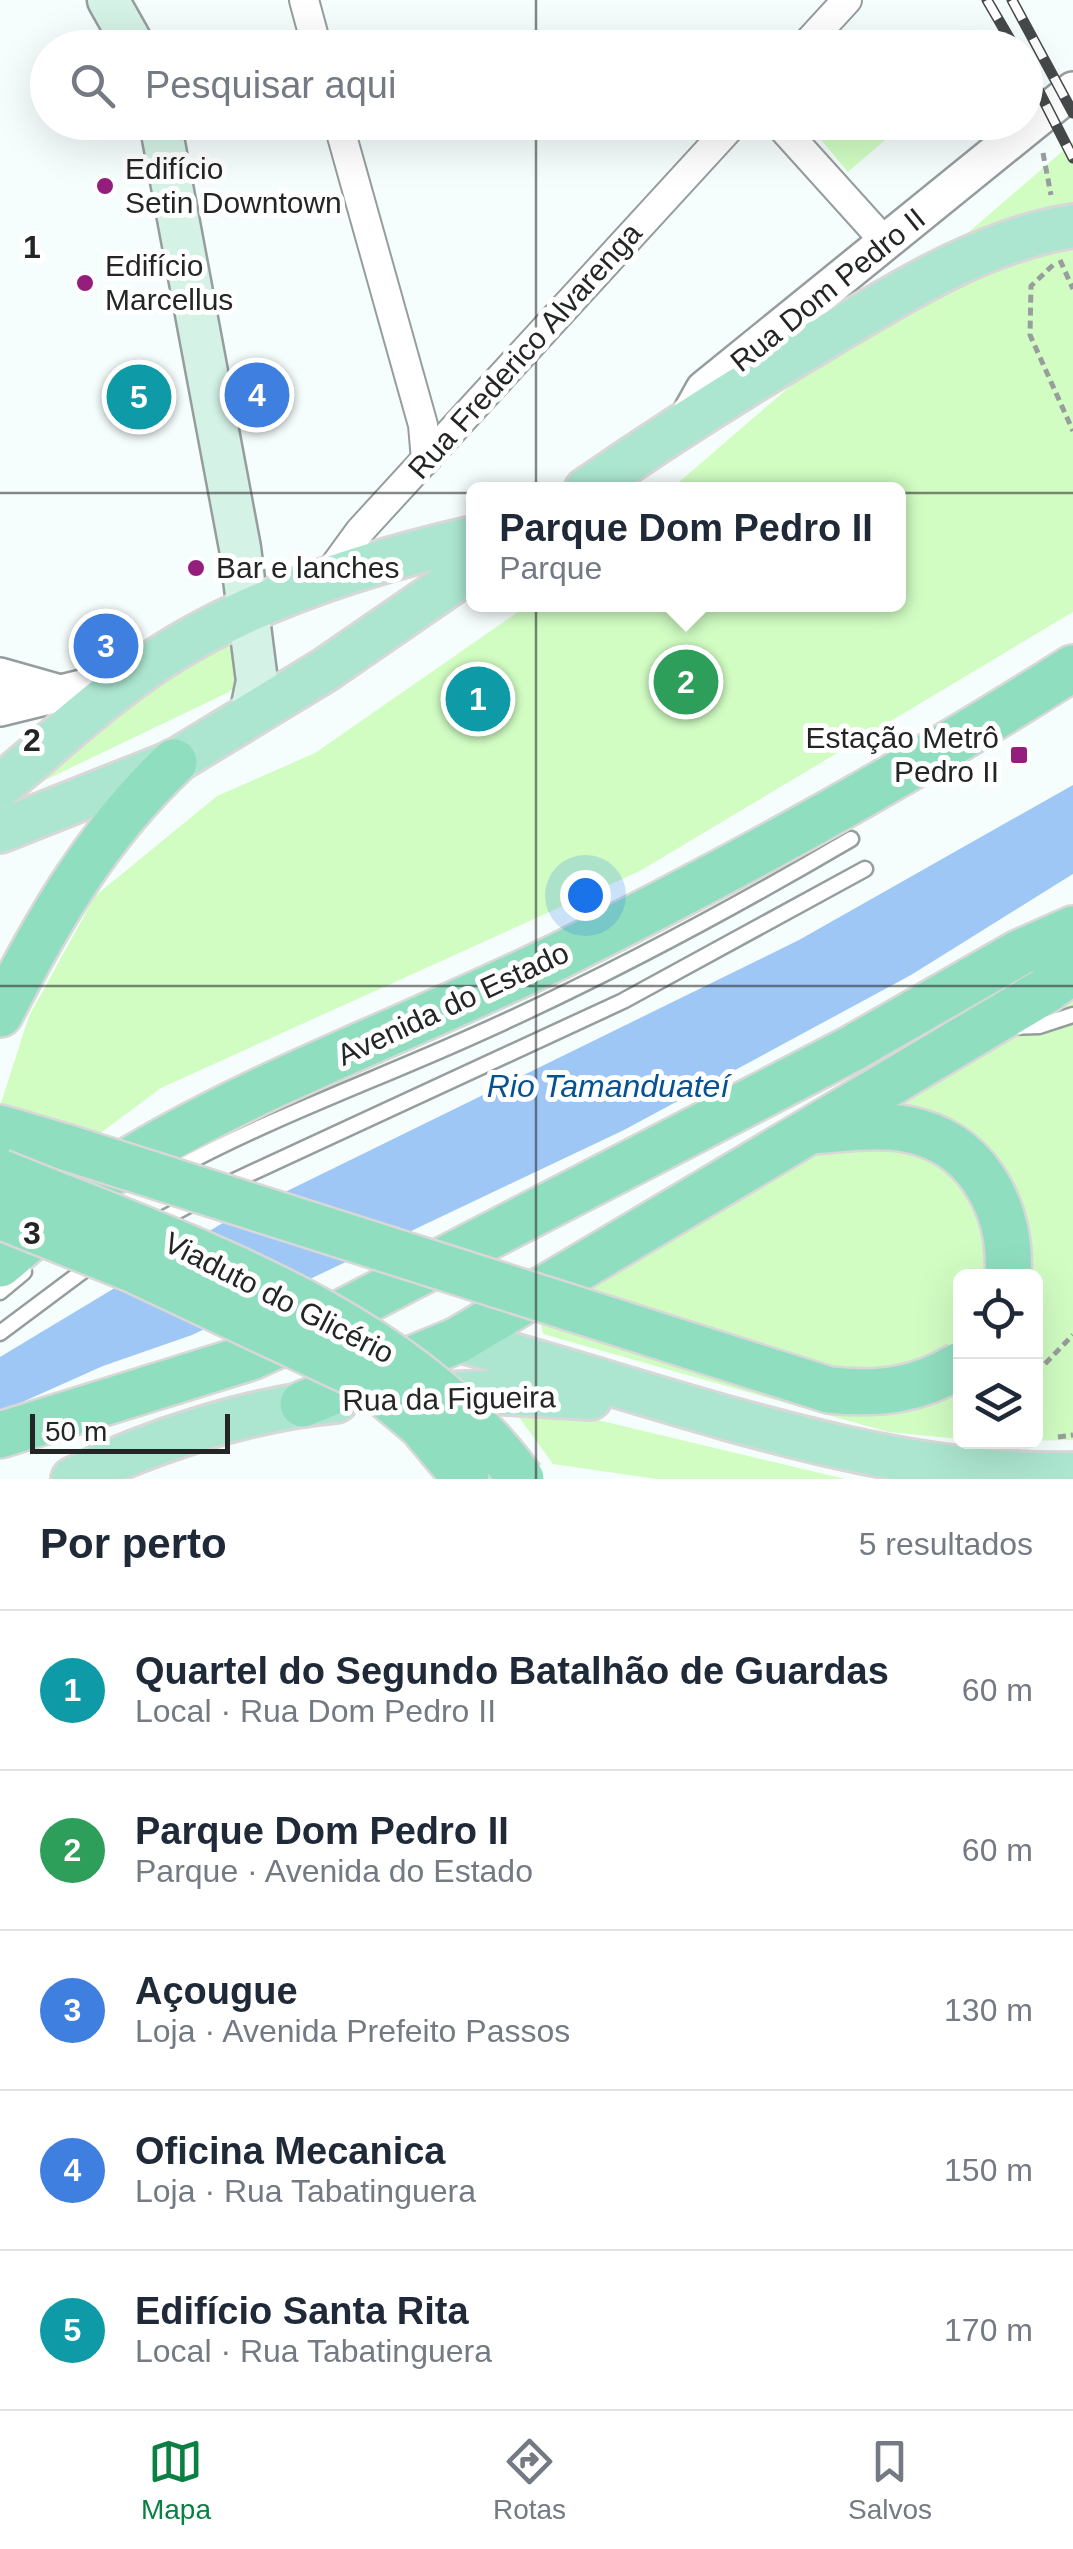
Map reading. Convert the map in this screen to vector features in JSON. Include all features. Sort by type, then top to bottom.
[{"type":"highway","name":"Avenida do Estado","points":[[20,1262],[93,1186],[146,1150],[233,1104],[559,956],[850,801],[1073,668]]},
{"type":"highway","points":[[0,1014],[44,929],[83,866],[130,804],[174,762]]},
{"type":"highway","points":[[0,1435],[250,1357],[386,1292],[852,1049],[1019,953],[1073,929]]},
{"type":"highway","points":[[303,1404],[458,1340],[1073,970]]},
{"type":"highway","points":[[0,1128],[829,1390],[877,1395],[909,1390],[953,1368]]},
{"type":"highway","points":[[801,1132],[896,1128],[936,1138],[978,1172],[1004,1218],[1010,1246],[1008,1269]]},
{"type":"highway","name":"Viaduto do Glicério","points":[[0,1172],[196,1252],[361,1333],[453,1401],[488,1434],[521,1479]]},
{"type":"highway","name":"Viaduto do Glicério","points":[[0,1216],[132,1269],[366,1378],[421,1426],[466,1479]]},
{"type":"highway","name":"Rua da Figueira","points":[[250,1357],[394,1340],[458,1340]]},
{"type":"main road","points":[[108,0],[125,30]]},
{"type":"main road","points":[[163,140],[249,610],[257,681],[250,714]]},
{"type":"main road","points":[[684,425],[906,290],[984,253],[1066,242]]},
{"type":"main road","name":"Rua Dom Pedro II","points":[[598,482],[684,425]]},
{"type":"main road","points":[[0,786],[154,662],[249,610],[466,540]]},
{"type":"main road","points":[[0,831],[174,762],[466,573]]},
{"type":"main road","name":"Rua da Figueira","points":[[458,1340],[655,1403],[903,1475],[1073,1474]]},
{"type":"main road","name":"Rua da Figueira","points":[[303,1404],[492,1392],[655,1403]]},
{"type":"main road","points":[[73,1479],[141,1450],[303,1404]]},
{"type":"street","points":[[304,0],[312,30]]},
{"type":"street","points":[[820,30],[847,0]]},
{"type":"street","name":"Rua Dom Pedro II","points":[[1043,115],[1073,90]]},
{"type":"street","points":[[343,140],[423,425],[426,460]]},
{"type":"street","name":"Rua Frederico Alvarenga","points":[[322,584],[360,532],[718,140]]},
{"type":"street","points":[[793,140],[887,244]]},
{"type":"street","name":"Rua Dom Pedro II","points":[[684,425],[704,389],[1013,140]]},
{"type":"street","points":[[0,708],[98,684],[154,662]]},
{"type":"street","points":[[0,676],[60,693]]},
{"type":"lane","points":[[140,1188],[219,1145],[474,1036],[610,971],[851,839]]},
{"type":"lane","points":[[0,1333],[70,1278],[155,1223],[243,1175],[624,1001],[865,869]]},
{"type":"lane","points":[[982,1028],[1039,1026],[1073,1015]]},
{"type":"lane","points":[[53,1249],[124,1196]]},
{"type":"lane","points":[[0,1292],[20,1262]]},
{"type":"path","points":[[1066,242],[1073,290]]},
{"type":"path","points":[[1066,242],[1031,286],[1030,335],[1073,431]]},
{"type":"path","points":[[1043,1366],[1073,1335]]},
{"type":"green space","points":[[821,140],[885,140],[848,172]]},
{"type":"green space","points":[[1073,142],[1073,612],[640,871],[161,1088],[0,1208],[0,1106],[29,1016],[95,896],[217,796],[315,753],[518,612],[906,612],[906,482],[679,482]]},
{"type":"green space","points":[[241,639],[242,680],[229,692],[37,784],[165,681],[192,662]]},
{"type":"green space","points":[[1073,985],[1073,1440],[1043,1441],[1043,1269],[953,1269],[953,1438],[888,1432],[543,1334],[539,1314]]},
{"type":"green space","points":[[511,1406],[556,1410],[845,1479],[656,1479],[553,1464]]},
{"type":"water","name":"Rio Tamanduateí","points":[[1073,785],[1073,874],[911,975],[624,1130],[192,1335],[103,1366],[0,1412],[0,1357],[226,1221],[799,940]]},
{"type":"railway","points":[[987,0],[1004,30]]},
{"type":"railway","points":[[1012,0],[1028,30]]},
{"type":"railway","points":[[1043,57],[1073,113]]},
{"type":"railway","points":[[1043,99],[1073,158]]},
{"type":"place","name":"Edifício Setin Downtown","points":[[105,186]]},
{"type":"place","name":"Edifício Marcellus","points":[[85,283]]},
{"type":"place","name":"Oficina Mecanica","points":[[257,395]]},
{"type":"place","name":"Edifício Santa Rita","points":[[139,397]]},
{"type":"place","name":"Bar e lanches","points":[[196,568]]},
{"type":"place","name":"Açougue","points":[[106,646]]},
{"type":"place","name":"Parque Dom Pedro II","points":[[686,682]]},
{"type":"place","name":"Quartel do Segundo Batalhão de Guardas","points":[[478,699]]},
{"type":"place","name":"Estação Metrô Pedro II","points":[[1019,755]]}]
